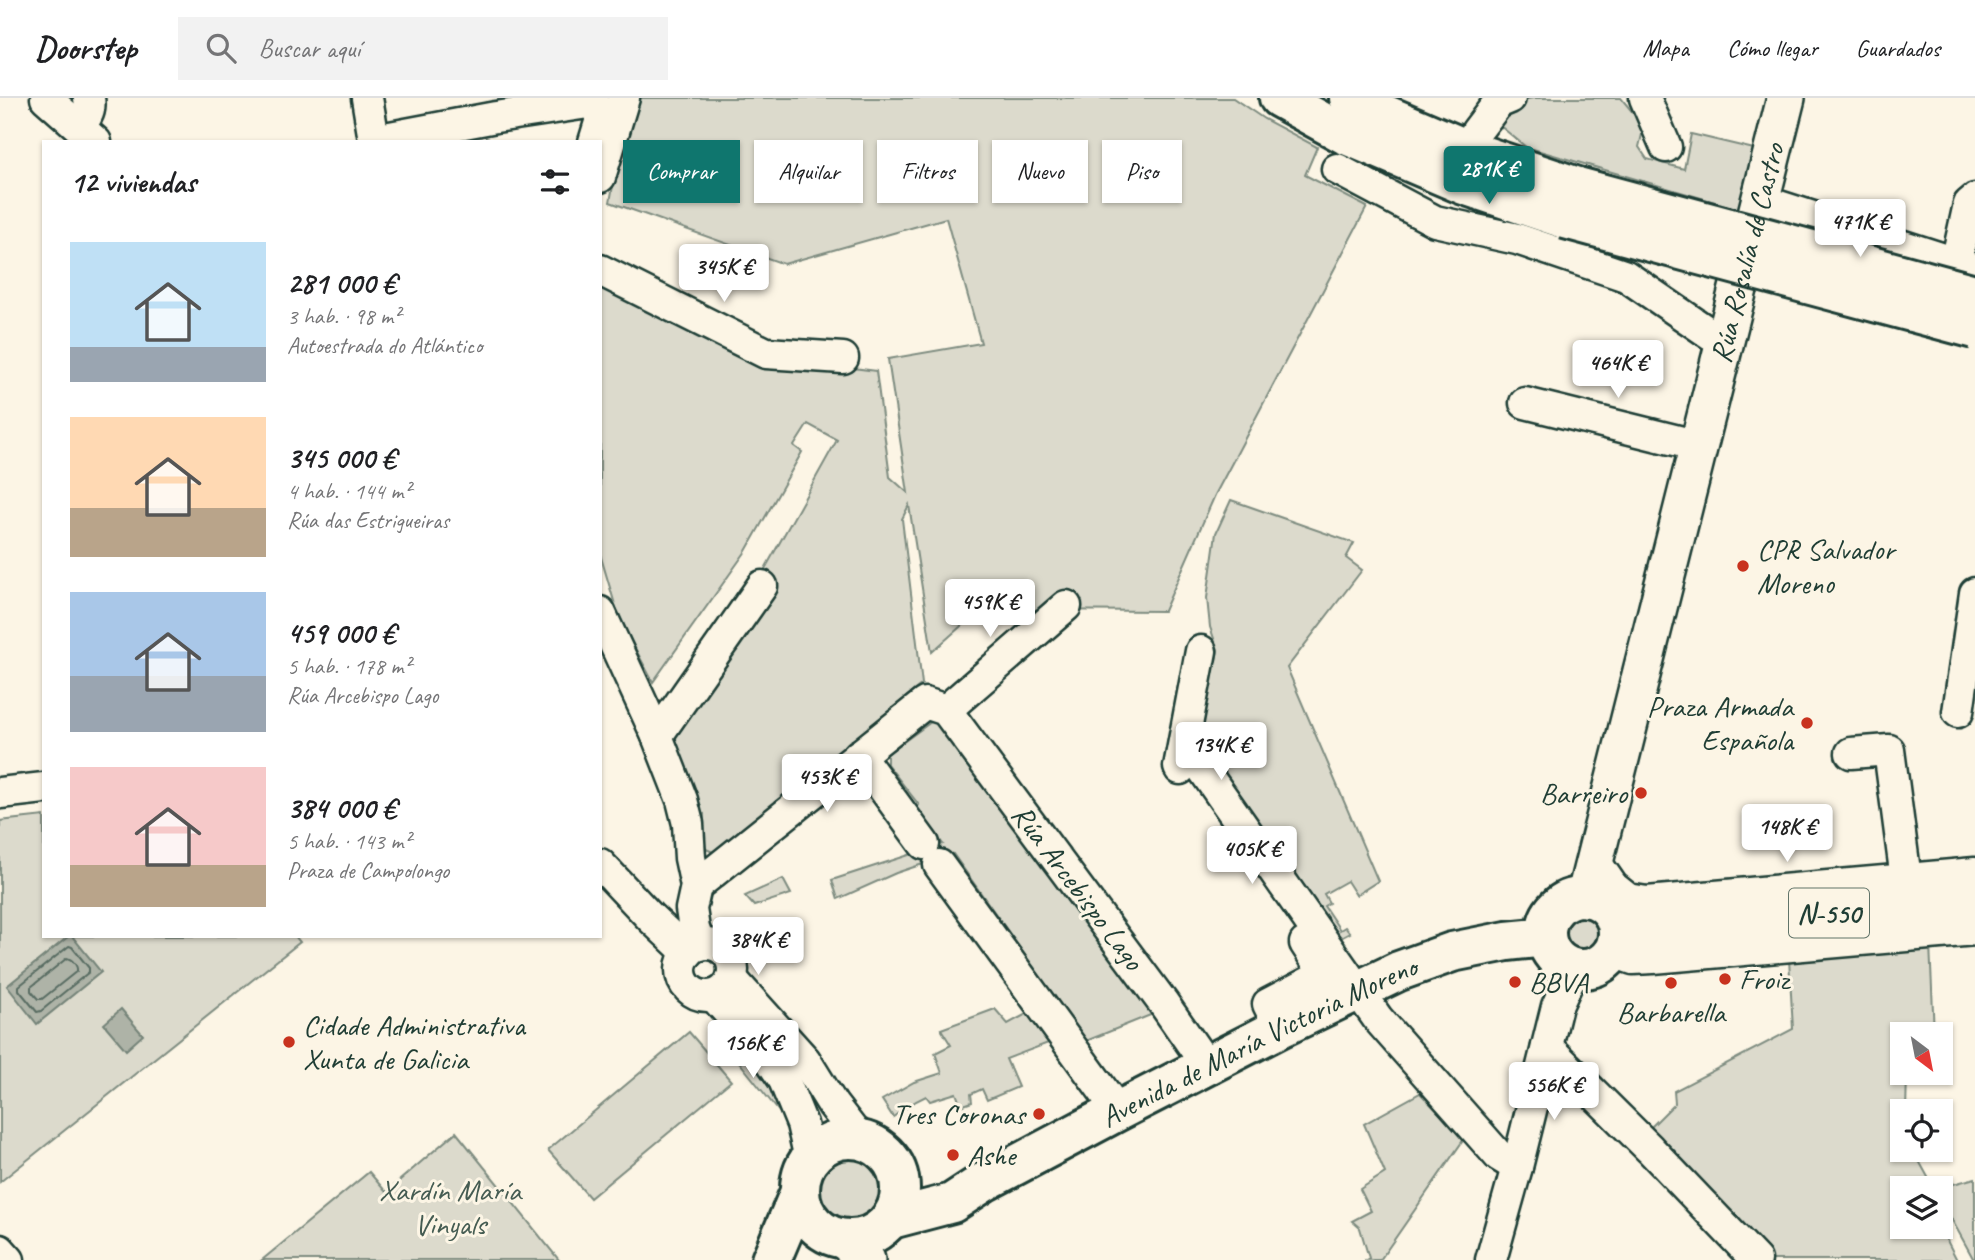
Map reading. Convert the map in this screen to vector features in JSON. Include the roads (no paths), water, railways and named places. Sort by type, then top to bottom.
[{"type":"highway","points":[[1279,98],[1344,134],[1464,185],[1969,275]]},
{"type":"highway","points":[[1349,98],[1473,152],[1571,203],[1975,328]]},
{"type":"highway","points":[[1585,898],[1604,905],[1616,921],[1615,942],[1605,961],[1585,970],[1563,964],[1549,948],[1546,937],[1550,917],[1557,908],[1565,902],[1585,898]]},
{"type":"highway","name":"N-550","points":[[1615,942],[1694,911],[1975,901]]},
{"type":"highway","name":"Avenida de María Victoria Moreno","points":[[781,1260],[863,1241],[952,1203],[985,1182],[1118,1111],[1399,971],[1452,952],[1507,941],[1546,937]]},
{"type":"highway","points":[[772,1260],[804,1177],[820,1149],[832,1142],[860,1140],[885,1153],[894,1164],[899,1178],[901,1192],[898,1206],[863,1241],[811,1223],[803,1209],[804,1177]]},
{"type":"highway","name":"Avenida de María Victoria Moreno","points":[[899,1178],[939,1188],[985,1182]]},
{"type":"main road","name":"Rúa Rosalía de Castro","points":[[1585,898],[1786,98]]},
{"type":"street","points":[[367,98],[374,140],[494,107],[588,103],[600,109],[602,116],[595,140]]},
{"type":"street","points":[[602,170],[624,98]]},
{"type":"street","points":[[1476,132],[1498,103],[1510,98]]},
{"type":"street","points":[[1645,98],[1666,147]]},
{"type":"street","points":[[48,99],[88,122]]},
{"type":"street","points":[[1337,169],[1435,220],[1517,239],[1626,276],[1725,341]]},
{"type":"street","points":[[1760,200],[1969,275],[1969,204],[1975,199]]},
{"type":"street","points":[[602,271],[766,353],[843,358]]},
{"type":"street","points":[[1525,403],[1699,446]]},
{"type":"street","points":[[657,736],[762,586]]},
{"type":"street","points":[[1958,712],[1975,593]]},
{"type":"street","points":[[696,886],[859,755],[935,706],[1066,606]]},
{"type":"street","points":[[602,866],[651,918],[694,949],[715,945],[729,955],[734,971],[723,987],[697,994],[684,983],[681,967],[694,949],[691,909],[696,886],[690,858],[688,824],[682,800],[657,736],[603,630]]},
{"type":"street","points":[[1201,650],[1179,767],[1279,905],[1325,974],[1268,1004],[1280,1028]]},
{"type":"street","name":"Rúa Arcebispo Lago","points":[[935,706],[1156,993],[1207,1066]]},
{"type":"street","points":[[1851,753],[1889,750],[1906,879]]},
{"type":"street","points":[[1190,751],[1378,1019],[1499,1156],[1517,1167]]},
{"type":"street","points":[[859,755],[1118,1111]]},
{"type":"street","points":[[0,793],[42,788]]},
{"type":"street","points":[[1595,861],[1614,887],[1629,899],[1694,911],[1906,879],[1975,873]]},
{"type":"street","points":[[1271,868],[1279,905]]},
{"type":"street","name":"N-550","points":[[1615,942],[1633,959],[1975,930]]},
{"type":"street","points":[[1491,1260],[1557,1006],[1574,968]]},
{"type":"street","points":[[723,987],[805,1060],[832,1105],[860,1140]]},
{"type":"street","points":[[723,987],[784,1080],[802,1124],[804,1177]]},
{"type":"street","points":[[1547,1047],[1756,1260]]},
{"type":"street","points":[[0,1250],[9,1260]]},
{"type":"water","points":[[67,938],[74,938],[101,972],[37,1024],[7,986]]},
{"type":"water","points":[[121,1009],[143,1035],[126,1050],[104,1024]]},
{"type":"place","name":"CPR Salvador Moreno","points":[[1743,566]]},
{"type":"place","name":"Praza Armada Española","points":[[1807,723]]},
{"type":"place","name":"Barreiro","points":[[1641,793]]},
{"type":"place","name":"Froiz","points":[[1725,979]]},
{"type":"place","name":"BBVA","points":[[1515,982]]},
{"type":"place","name":"Barbarella","points":[[1671,983]]},
{"type":"place","name":"Cidade Administrativa Xunta de Galicia","points":[[289,1042]]},
{"type":"place","name":"Tres Coronas","points":[[1039,1114]]},
{"type":"place","name":"Ashe","points":[[953,1155]]},
{"type":"park label","name":"Xardín María Vinyals","points":[[450,1207]]}]
